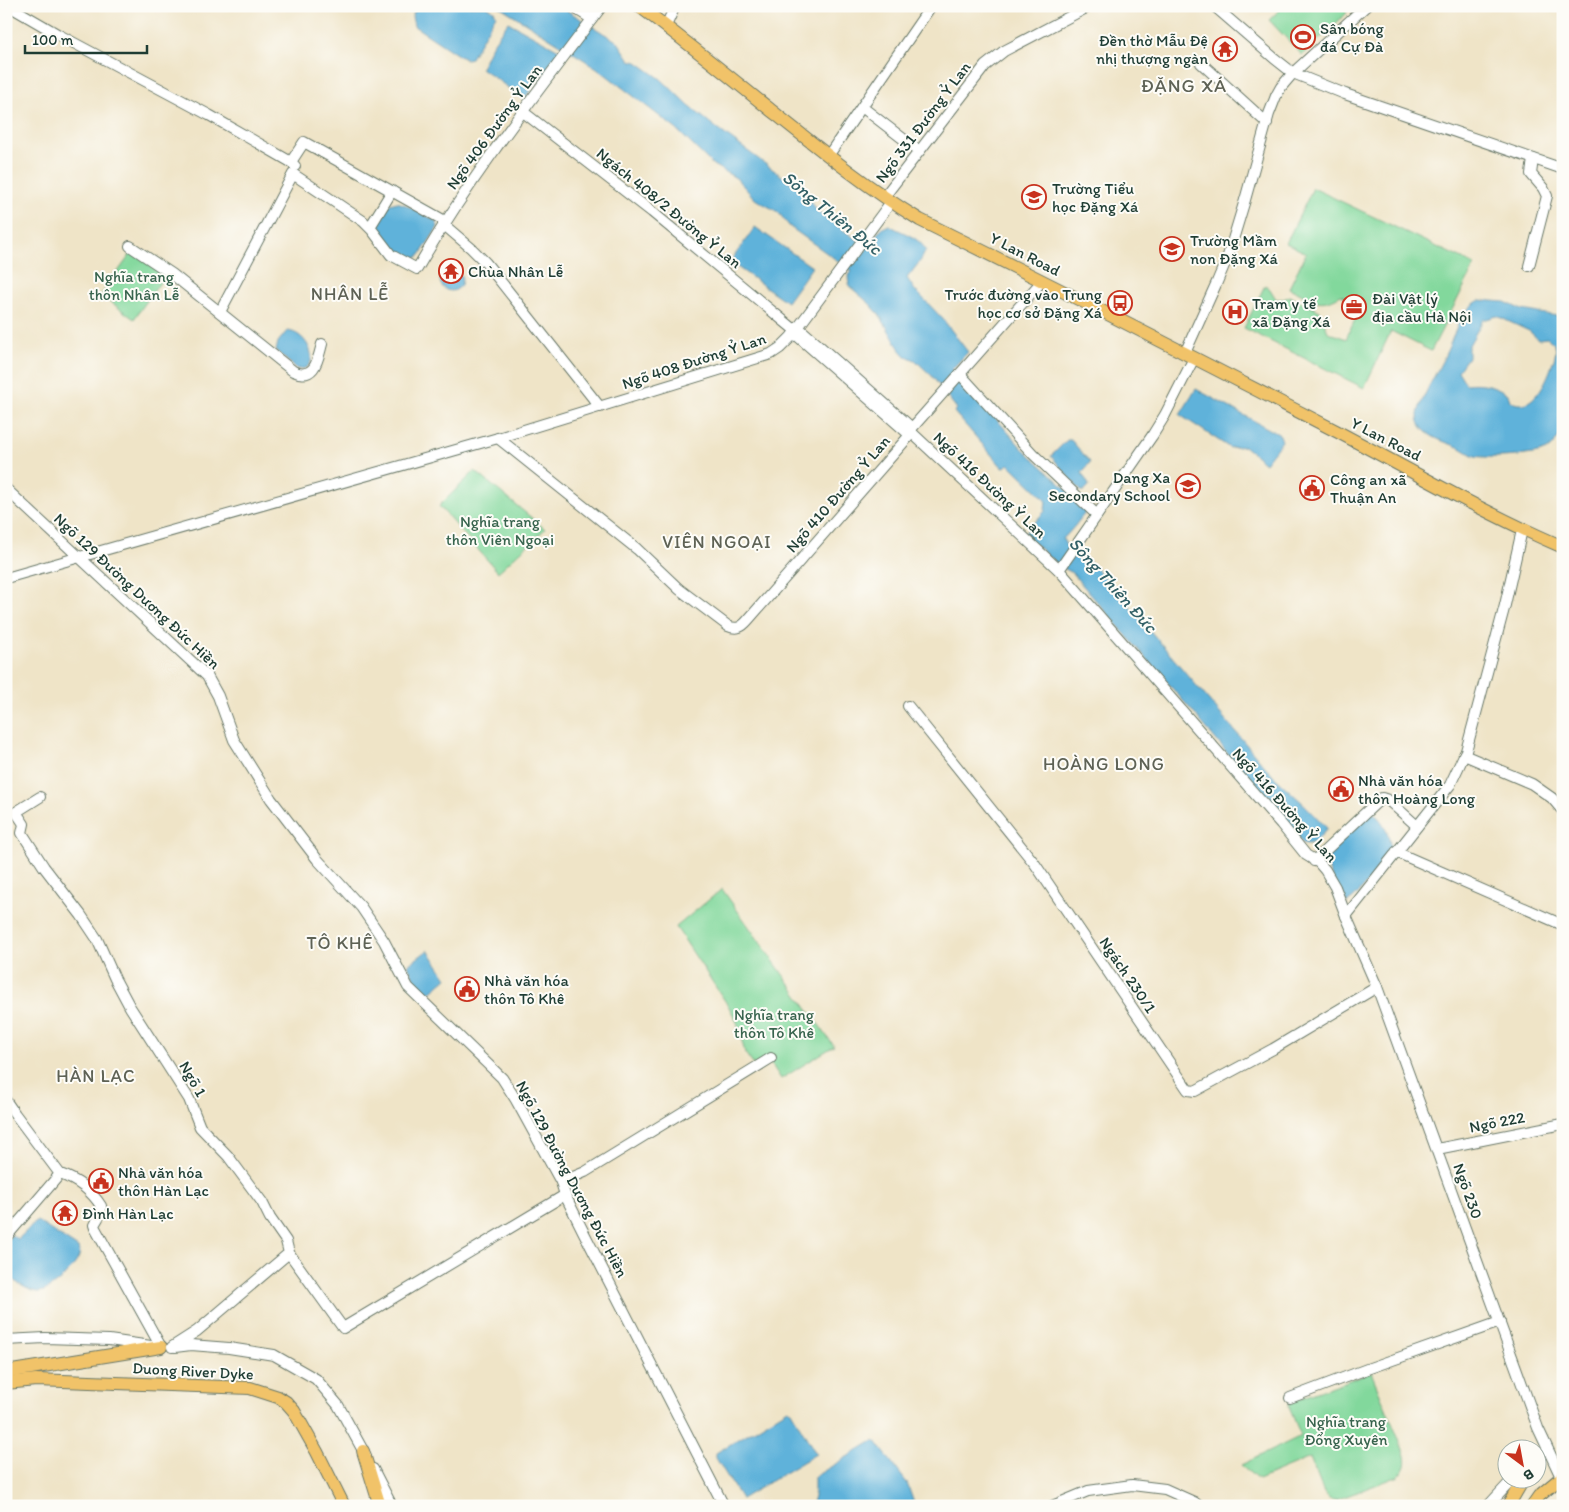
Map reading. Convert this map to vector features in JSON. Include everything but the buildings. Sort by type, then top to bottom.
[{"type":"main road","name":"Y Lan Road","points":[[639,6],[692,46],[828,156],[887,200],[920,220],[1189,355],[1522,530],[1563,547]]},
{"type":"main road","points":[[6,1372],[166,1347]]},
{"type":"main road","name":"Duong River Dyke","points":[[6,1383],[36,1380],[250,1388],[278,1397],[286,1402],[301,1421],[344,1506]]},
{"type":"main road","points":[[363,1451],[380,1506]]},
{"type":"main road","points":[[1532,1506],[1538,1496],[1562,1477]]},
{"type":"main road","points":[[1508,1506],[1517,1490]]},
{"type":"street","points":[[9,6],[68,40],[209,115],[296,166],[220,312]]},
{"type":"street","points":[[571,6],[592,19]]},
{"type":"street","name":"Ngõ 406 Đường Ỷ Lan","points":[[370,227],[391,254],[417,269],[444,222],[522,111],[602,6]]},
{"type":"street","points":[[666,26],[675,6]]},
{"type":"street","points":[[828,156],[931,6]]},
{"type":"street","name":"Ngõ 331 Đường Ỷ Lan","points":[[887,200],[919,151],[978,74],[994,58],[1090,6]]},
{"type":"street","points":[[1214,6],[1293,73],[1345,94],[1563,170]]},
{"type":"street","points":[[1059,570],[1165,415],[1228,256],[1276,96],[1293,73],[1366,6]]},
{"type":"street","points":[[1201,63],[1267,123]]},
{"type":"street","points":[[862,107],[919,151]]},
{"type":"street","name":"Ngách 408/2 Đường Ỷ Lan","points":[[522,111],[652,212],[796,330],[853,380]]},
{"type":"street","points":[[291,162],[304,142],[444,222],[486,263],[600,407]]},
{"type":"street","points":[[1530,266],[1547,196],[1531,174],[1533,159]]},
{"type":"street","points":[[293,174],[370,227],[392,192]]},
{"type":"street","name":"Ngõ 408 Đường Ỷ Lan","points":[[6,578],[498,438],[764,357],[780,348],[796,330],[872,228],[887,200]]},
{"type":"street","points":[[130,246],[172,274],[297,373],[307,373],[313,369],[317,363],[322,344]]},
{"type":"street","name":"Ngõ 410 Đường Ỷ Lan","points":[[498,438],[637,550],[688,596],[728,626],[736,628],[742,626],[748,620],[942,394],[1042,281]]},
{"type":"street","points":[[960,374],[1033,454],[1097,515]]},
{"type":"street","name":"Ngõ 416 Đường Ỷ Lan","points":[[853,380],[1059,570],[1306,855],[1321,865],[1330,878],[1346,916]]},
{"type":"street","name":"Ngõ 129 Đường Dương Đức Hiền","points":[[6,489],[207,676],[218,696],[234,740],[271,798],[317,859],[361,907],[384,941],[408,987],[502,1078],[561,1182],[565,1195],[724,1506]]},
{"type":"street","points":[[1346,916],[1450,785],[1464,755],[1505,606],[1522,530]]},
{"type":"street","name":"Ngách 230/1","points":[[908,706],[1035,864],[1188,1090],[1195,1091],[1273,1049],[1377,987]]},
{"type":"street","points":[[1464,755],[1532,784],[1552,798],[1563,811]]},
{"type":"street","name":"Ngõ 1","points":[[40,797],[16,812],[24,824],[22,833],[44,867],[97,939],[130,1007],[189,1099],[200,1127],[228,1156],[262,1202],[270,1218],[286,1241],[289,1253]]},
{"type":"street","points":[[1314,861],[1382,798],[1388,800],[1417,826]]},
{"type":"street","points":[[1396,852],[1563,925]]},
{"type":"street","name":"Ngõ 230","points":[[1346,916],[1377,987],[1538,1428],[1562,1477]]},
{"type":"street","points":[[561,1182],[585,1172],[771,1058]]},
{"type":"street","points":[[6,1100],[60,1174],[83,1186],[101,1206],[101,1213],[94,1225],[95,1228],[166,1347]]},
{"type":"street","name":"Ngõ 222","points":[[1437,1149],[1563,1124]]},
{"type":"street","points":[[6,1237],[60,1174]]},
{"type":"street","points":[[166,1347],[197,1331],[289,1253],[343,1328],[565,1195]]},
{"type":"street","points":[[1290,1398],[1366,1368],[1500,1322]]},
{"type":"street","points":[[6,1340],[45,1338],[109,1340],[166,1347],[191,1345],[274,1354],[316,1379],[338,1405],[392,1506]]},
{"type":"street","points":[[1052,1506],[1088,1491],[1132,1485],[1165,1490],[1199,1506]]},
{"type":"street","points":[[1488,1506],[1503,1490]]},
{"type":"green space","name":"Sân bóng đá Cự Đà","points":[[1284,6],[1341,6],[1347,13],[1302,55],[1269,20]]},
{"type":"green space","name":"Đài Vật lý địa cầu Hà Nội","points":[[1313,188],[1475,265],[1431,351],[1391,331],[1364,388],[1244,328],[1265,285],[1276,299],[1284,299],[1289,296],[1320,311],[1328,332],[1346,339],[1362,305],[1341,295],[1320,302],[1289,288],[1306,253],[1286,243]]},
{"type":"green space","name":"Nghĩa trang thôn Nhân Lễ","points":[[133,251],[166,274],[134,319],[101,295]]},
{"type":"green space","name":"Nghĩa trang thôn Viên Ngoại","points":[[475,471],[545,529],[498,572],[439,506]]},
{"type":"green space","name":"Nghĩa trang thôn Tô Khê","points":[[722,889],[834,1046],[781,1079],[768,1059],[755,1067],[745,1053],[737,1022],[729,1007],[676,927]]},
{"type":"green space","name":"Nghĩa trang Đổng Xuyên","points":[[1371,1372],[1404,1452],[1405,1465],[1399,1476],[1336,1500],[1329,1499],[1324,1493],[1310,1458],[1258,1480],[1241,1465],[1301,1436],[1289,1407],[1290,1402]]},
{"type":"water","points":[[418,6],[487,6],[496,15],[471,58],[466,59],[414,26],[412,16]]},
{"type":"water","points":[[499,6],[560,6],[618,42],[630,60],[637,62],[661,79],[689,106],[719,130],[805,193],[818,212],[867,247],[881,229],[889,225],[923,245],[926,250],[907,278],[914,289],[942,318],[968,352],[952,369],[1022,448],[1088,509],[1063,539],[1067,547],[1076,557],[1087,559],[1108,581],[1273,776],[1327,828],[1320,837],[1314,842],[1303,844],[1192,711],[1072,573],[1059,566],[1024,534],[1045,511],[1046,500],[1009,464],[1003,468],[954,412],[957,409],[932,376],[915,360],[906,356],[899,348],[879,314],[849,286],[848,277],[852,271],[790,227],[778,212],[755,199],[736,178],[713,165],[676,129],[597,68]]},
{"type":"water","points":[[508,22],[561,51],[524,99],[481,68],[492,45]]},
{"type":"water","points":[[397,202],[436,221],[438,227],[420,255],[411,261],[398,254],[385,240],[377,227],[390,204]]},
{"type":"water","points":[[755,227],[812,267],[787,302],[730,262]]},
{"type":"water","points":[[451,269],[459,272],[462,280],[459,288],[451,291],[443,288],[440,280],[443,272]]},
{"type":"water","points":[[1480,300],[1505,302],[1522,310],[1557,316],[1563,322],[1563,429],[1555,443],[1547,450],[1533,454],[1512,456],[1475,456],[1433,437],[1419,423],[1419,410],[1425,394],[1459,323],[1467,310]],"holes":[[[1497,316],[1529,331],[1538,339],[1547,338],[1556,348],[1547,377],[1538,393],[1532,399],[1526,403],[1518,404],[1510,401],[1508,394],[1493,386],[1477,383],[1466,384],[1458,371],[1468,357],[1468,347],[1483,320]]]},
{"type":"water","points":[[287,331],[295,333],[307,344],[311,358],[310,364],[305,368],[297,369],[276,351],[278,342]]},
{"type":"water","points":[[1196,389],[1280,435],[1282,441],[1265,463],[1244,446],[1230,448],[1180,415]]},
{"type":"water","points":[[1067,440],[1071,440],[1090,462],[1082,473],[1089,485],[1084,491],[1081,491],[1051,456]]},
{"type":"water","points":[[1372,812],[1386,829],[1391,850],[1365,886],[1347,903],[1333,881],[1325,856]]},
{"type":"water","points":[[428,950],[447,978],[427,995],[413,983],[415,981],[408,965]]},
{"type":"water","points":[[37,1221],[78,1248],[79,1254],[73,1266],[62,1278],[49,1288],[38,1292],[25,1288],[6,1275],[6,1243],[11,1235],[18,1239]]},
{"type":"water","points":[[788,1409],[816,1454],[741,1499],[716,1458],[716,1453]]},
{"type":"water","points":[[875,1440],[907,1483],[915,1506],[811,1506],[814,1497],[814,1477]]},
{"type":"place","name":"Sân bóng đá Cự Đà","points":[[1303,37]]},
{"type":"place","name":"Đền thờ Mẫu Đệ nhị thượng ngàn","points":[[1225,49]]},
{"type":"place","name":"Trường Tiểu học Đặng Xá","points":[[1034,197]]},
{"type":"place","name":"Trường Mầm non Đặng Xá","points":[[1172,249]]},
{"type":"place","name":"Chùa Nhân Lễ","points":[[451,271]]},
{"type":"place","name":"Trước đường vào Trung học cơ sở Đặng Xá","points":[[1120,303]]},
{"type":"place","name":"Đài Vật lý địa cầu Hà Nội","points":[[1354,307]]},
{"type":"place","name":"Trạm y tế xã Đặng Xá","points":[[1235,312]]},
{"type":"place","name":"Dang Xa Secondary School","points":[[1188,486]]},
{"type":"place","name":"Công an xã Thuận An","points":[[1312,488]]},
{"type":"place","name":"Nhà văn hóa thôn Hoàng Long","points":[[1341,789]]},
{"type":"place","name":"Nhà văn hóa thôn Tô Khê","points":[[467,989]]},
{"type":"place","name":"Nhà văn hóa thôn Hàn Lạc","points":[[101,1181]]},
{"type":"place","name":"Đình Hàn Lạc","points":[[65,1213]]},
{"type":"district","name":"ĐẶNG XÁ","points":[[1184,85]]},
{"type":"district","name":"NHÂN LỄ","points":[[350,294]]},
{"type":"district","name":"VIÊN NGOẠI","points":[[717,542]]},
{"type":"district","name":"HOÀNG LONG","points":[[1104,764]]},
{"type":"district","name":"TÔ KHÊ","points":[[340,943]]},
{"type":"district","name":"HÀN LẠC","points":[[96,1076]]},
{"type":"water label","name":"Sông Thiên Đức","points":[[832,213]]},
{"type":"water label","name":"Sông Thiên Đức","points":[[1113,585]]}]
